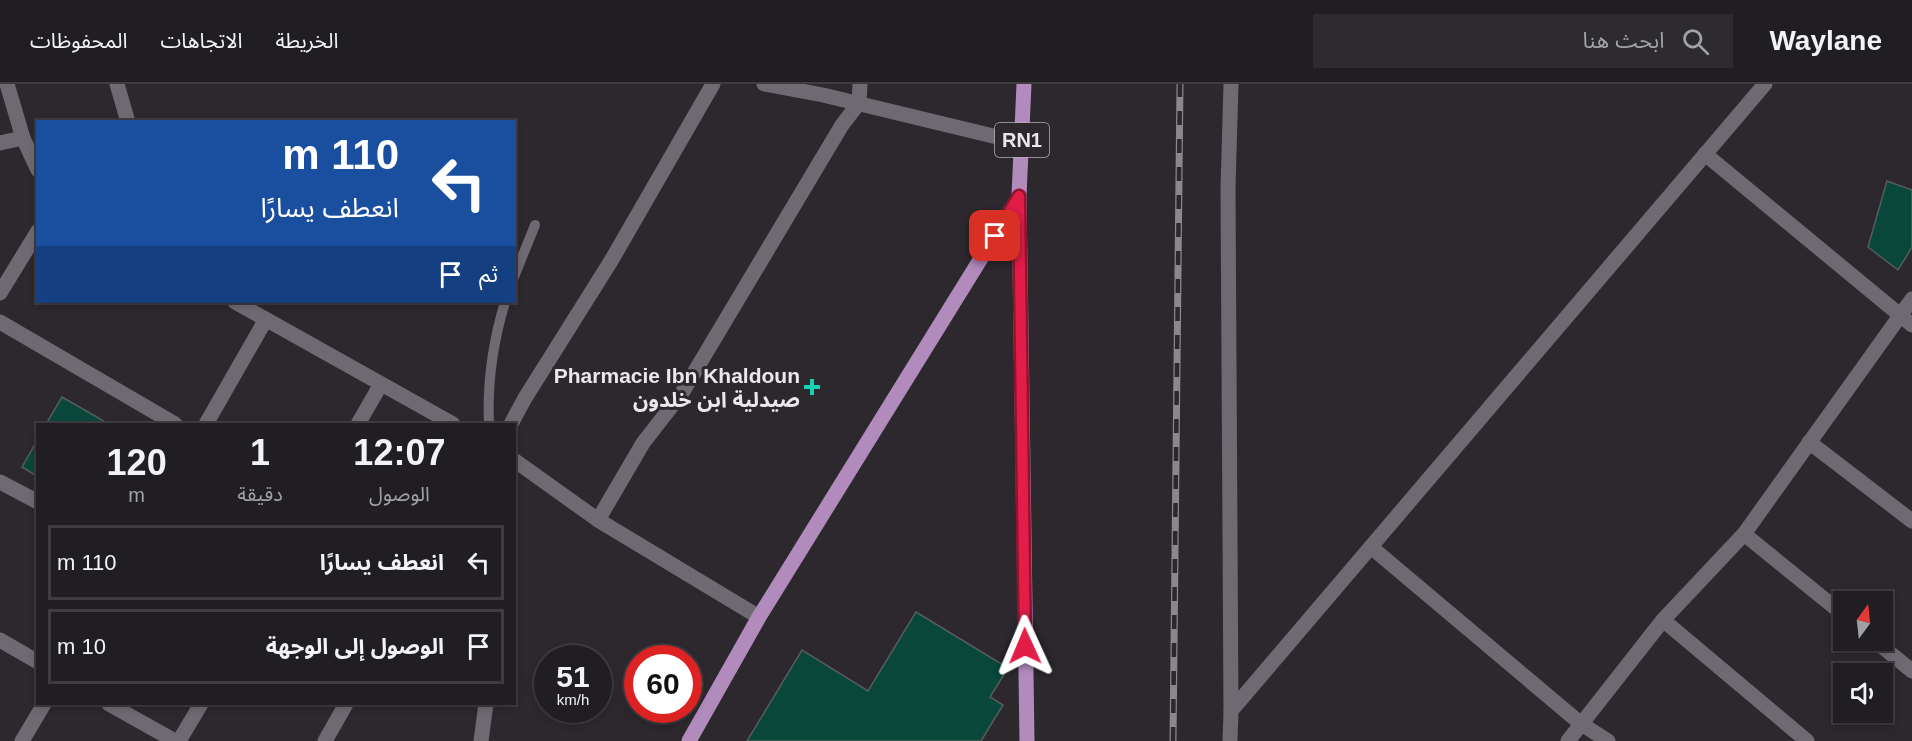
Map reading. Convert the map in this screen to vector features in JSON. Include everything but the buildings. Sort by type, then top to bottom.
[{"type":"main road","name":"RN1","points":[[1023,84],[1019,196],[1027,741]]},
{"type":"main road","points":[[689,741],[759,618],[1019,196]]},
{"type":"street","points":[[7,84],[23,138],[36,166]]},
{"type":"street","points":[[117,84],[127,120]]},
{"type":"street","points":[[512,423],[525,398],[611,261],[713,84]]},
{"type":"street","points":[[764,84],[859,103],[1022,143]]},
{"type":"street","points":[[598,520],[643,443],[682,393],[842,126],[859,103],[860,84]]},
{"type":"street","points":[[1230,741],[1228,200],[1231,84]]},
{"type":"street","points":[[1231,711],[1765,84]]},
{"type":"street","points":[[0,143],[23,138]]},
{"type":"street","points":[[1705,154],[1912,325]]},
{"type":"street","points":[[0,293],[36,234]]},
{"type":"street","points":[[1568,741],[1663,620],[1744,534],[1912,299]]},
{"type":"street","points":[[237,303],[451,423]]},
{"type":"street","points":[[207,423],[266,321]]},
{"type":"street","points":[[0,322],[172,423]]},
{"type":"street","points":[[359,423],[381,384]]},
{"type":"street","points":[[1809,442],[1912,521]]},
{"type":"street","points":[[516,461],[598,520],[759,618]]},
{"type":"street","points":[[0,482],[36,501]]},
{"type":"street","points":[[1744,534],[1833,606]]},
{"type":"street","points":[[1371,547],[1581,723],[1608,741]]},
{"type":"street","points":[[1663,620],[1807,741]]},
{"type":"street","points":[[0,640],[36,661]]},
{"type":"street","points":[[1887,651],[1912,671]]},
{"type":"street","points":[[22,741],[43,705]]},
{"type":"street","points":[[111,705],[177,741],[200,705]]},
{"type":"street","points":[[325,741],[345,705]]},
{"type":"street","points":[[481,741],[486,705]]},
{"type":"lane","points":[[516,272],[535,225]]},
{"type":"lane","points":[[489,423],[487,389],[498,326],[505,303]]},
{"type":"railway","points":[[1173,741],[1180,84]]},
{"type":"place","name":"Pharmacie Ibn Khaldoun صيدلية ابن خلدون","points":[[812,387]]},
{"type":"route","points":[[995,236],[1019,196],[1025,646]]}]
